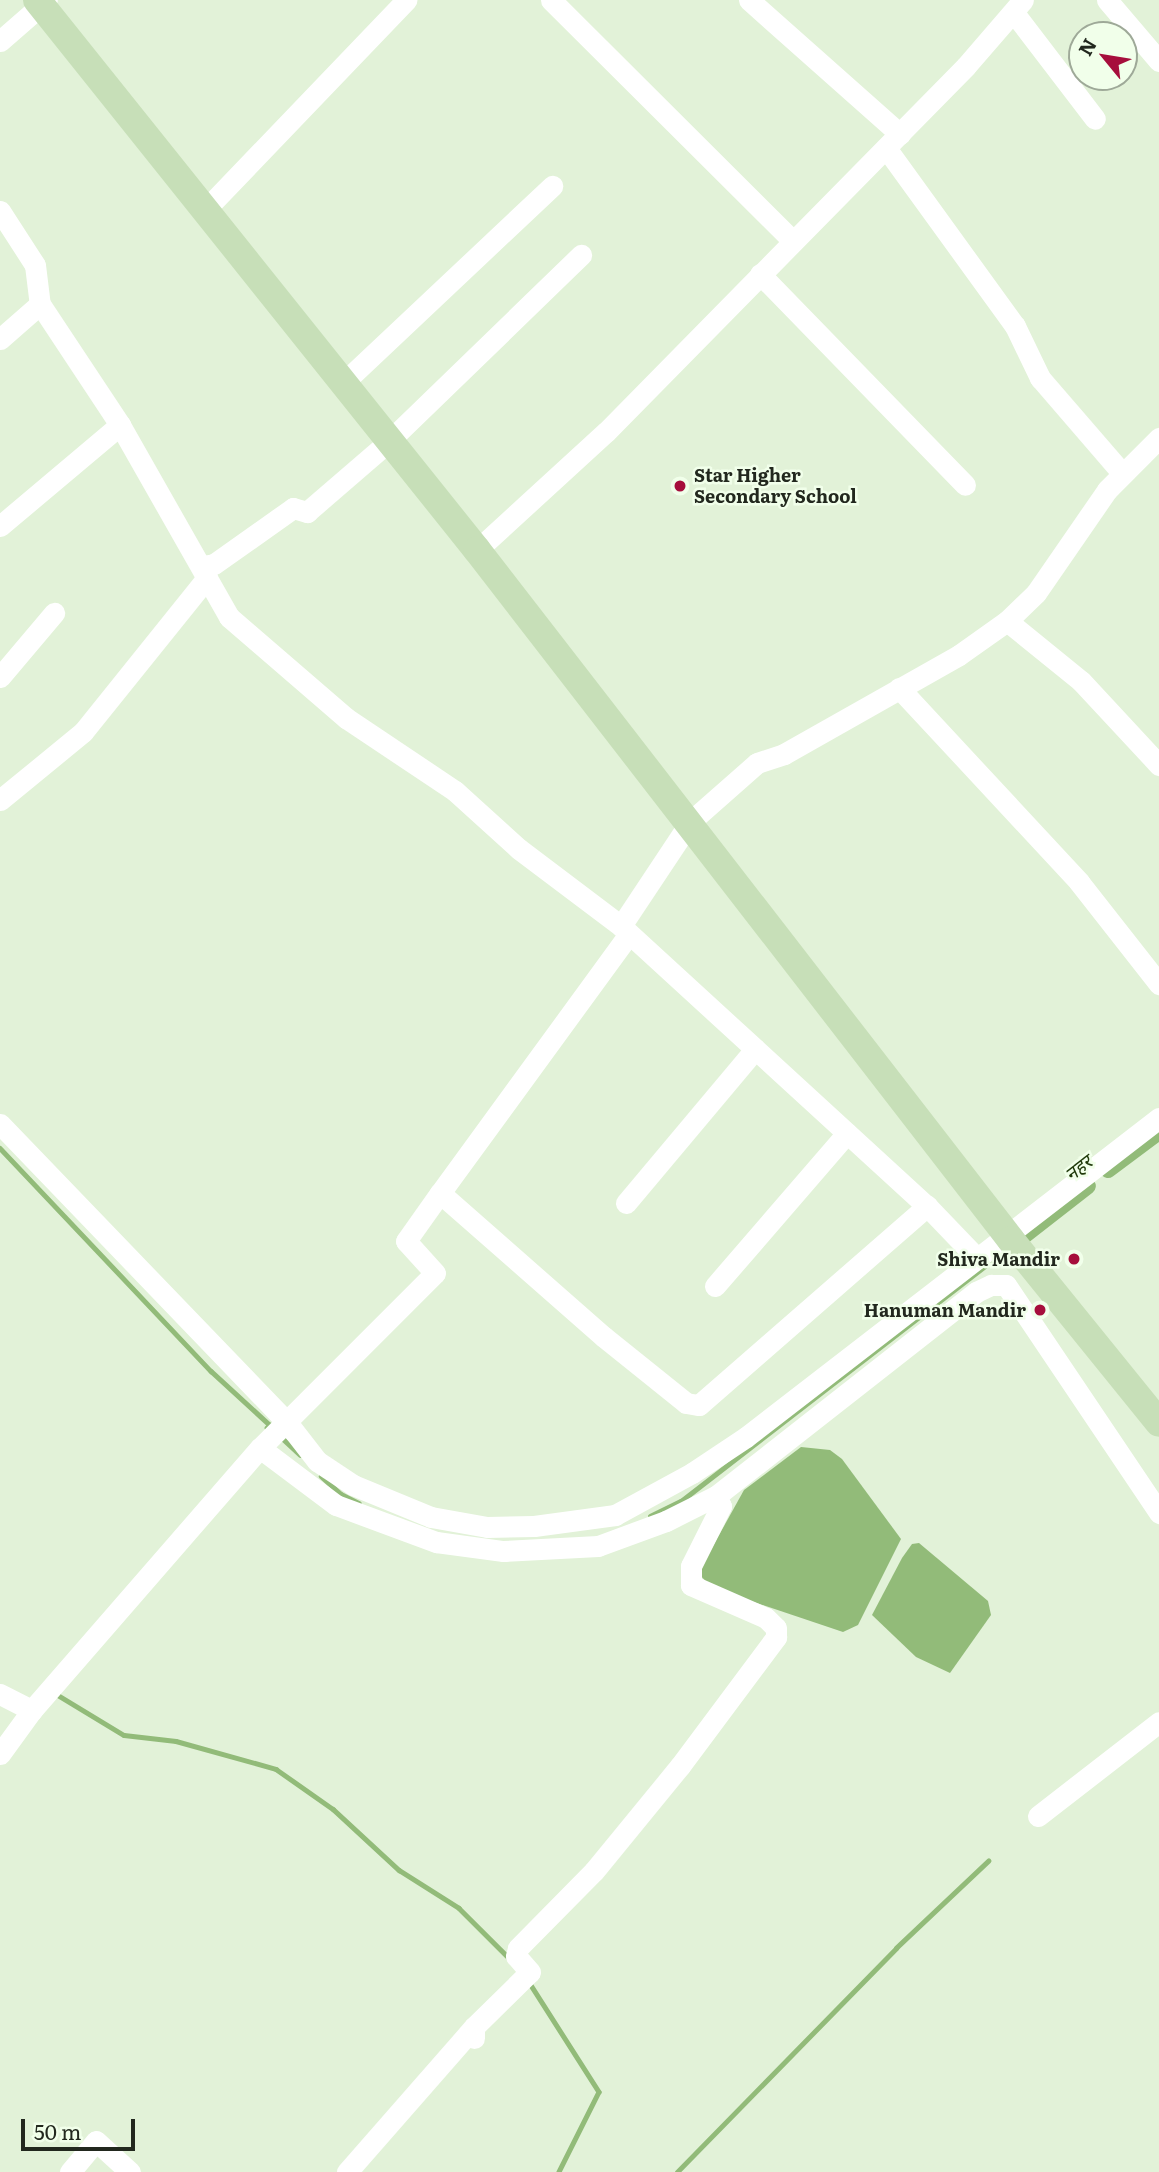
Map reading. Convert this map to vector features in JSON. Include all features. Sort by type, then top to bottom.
[{"type":"main road","points":[[42,2],[203,212],[477,550],[690,822],[1005,1233],[1159,1423]]},
{"type":"street","points":[[203,212],[406,0]]},
{"type":"street","points":[[551,0],[793,241]]},
{"type":"street","points":[[749,0],[893,141],[1008,315],[1040,378],[1122,473]]},
{"type":"street","points":[[1107,0],[1159,61]]},
{"type":"street","points":[[0,41],[42,2]]},
{"type":"street","points":[[477,550],[606,432],[893,141],[1019,6],[1095,118]]},
{"type":"street","points":[[342,384],[552,186]]},
{"type":"street","points":[[0,211],[35,265],[40,304],[120,425],[229,618],[345,718],[455,790],[519,849],[625,930],[927,1206],[975,1256]]},
{"type":"street","points":[[0,800],[83,732],[205,572],[293,508],[307,513],[388,442],[581,255]]},
{"type":"street","points":[[760,274],[965,485]]},
{"type":"street","points":[[0,339],[40,304]]},
{"type":"street","points":[[0,526],[120,425]]},
{"type":"street","points":[[0,1754],[32,1710],[260,1448],[435,1273],[406,1241],[625,930],[690,822],[757,763],[784,754],[899,688],[1007,621],[1036,593],[1063,550],[1122,473],[1159,438]]},
{"type":"street","points":[[0,677],[54,613]]},
{"type":"street","points":[[1007,621],[1081,681],[1159,765]]},
{"type":"street","points":[[899,688],[1079,882],[1159,984]]},
{"type":"street","points":[[626,1203],[755,1049]]},
{"type":"street","points":[[0,1124],[286,1421],[326,1467],[353,1485],[431,1517],[499,1527],[615,1514],[692,1473],[746,1437],[975,1256],[1159,1118]]},
{"type":"street","points":[[715,1286],[847,1133]]},
{"type":"street","points":[[440,1193],[614,1345],[685,1403],[699,1405],[927,1206]]},
{"type":"street","points":[[260,1448],[337,1505],[436,1542],[468,1547],[570,1551],[598,1546],[666,1521],[716,1496],[976,1292],[1006,1285],[1159,1513]]},
{"type":"street","points":[[347,2172],[530,1972],[516,1956],[518,1948],[594,1871],[680,1766],[776,1637],[776,1629],[766,1618],[691,1585],[691,1566],[720,1506],[716,1496]]},
{"type":"street","points":[[0,1695],[32,1710]]},
{"type":"street","points":[[1038,1816],[1159,1722]]},
{"type":"street","points":[[70,2172],[96,2141],[130,2172]]},
{"type":"shaded area","points":[[801,1447],[830,1450],[842,1459],[901,1539],[858,1625],[843,1632],[712,1588],[698,1573],[744,1490]]},
{"type":"shaded area","points":[[919,1543],[988,1601],[991,1615],[950,1673],[916,1657],[872,1615],[902,1558],[912,1544]]},
{"type":"waterway","name":"नहर","points":[[1108,1170],[1159,1132]]},
{"type":"waterway","points":[[0,1148],[211,1371],[270,1425],[267,1428]]},
{"type":"waterway","name":"नहर","points":[[1024,1236],[1088,1186]]},
{"type":"waterway","points":[[650,1516],[681,1501],[1007,1249]]},
{"type":"waterway","points":[[281,1437],[300,1455]]},
{"type":"waterway","points":[[321,1476],[341,1494],[359,1503]]},
{"type":"waterway","points":[[56,1694],[124,1735],[176,1741],[276,1769],[333,1809],[399,1870],[459,1908],[509,1958]]},
{"type":"waterway","points":[[677,2172],[896,1948],[988,1861]]},
{"type":"waterway","points":[[529,1982],[599,2092],[559,2172]]},
{"type":"place","name":"Star Higher Secondary School","points":[[680,486]]},
{"type":"place","name":"Shiva Mandir","points":[[1074,1259]]},
{"type":"place","name":"Hanuman Mandir","points":[[1040,1310]]}]
